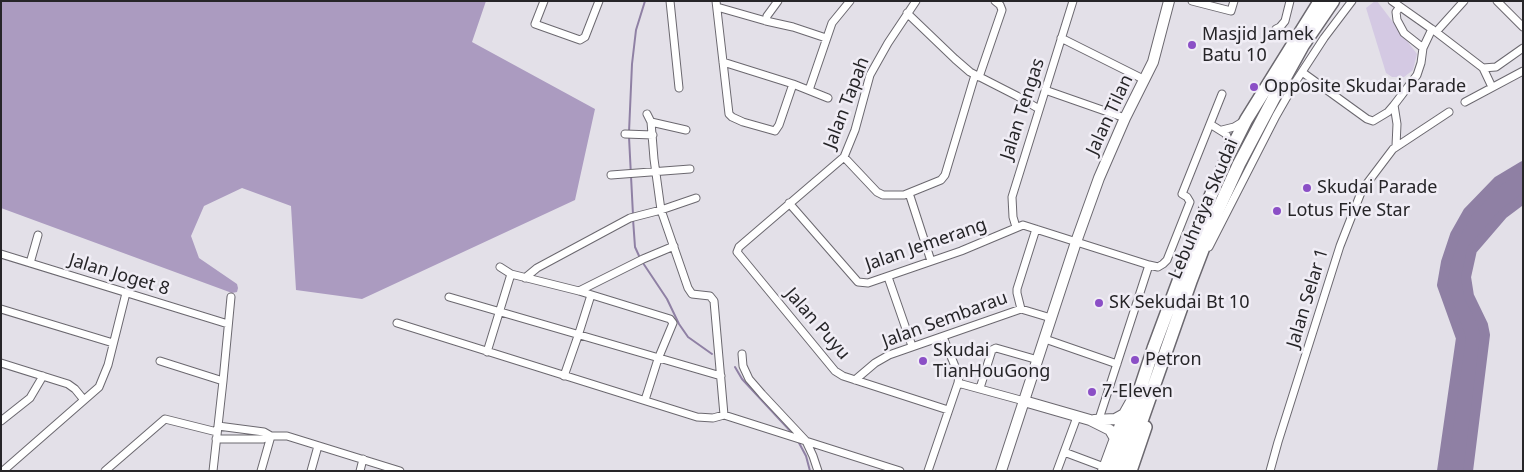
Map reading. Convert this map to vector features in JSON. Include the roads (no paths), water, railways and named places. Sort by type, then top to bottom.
[{"type":"highway","name":"Lebuhraya Skudai","points":[[1106,470],[1140,387],[1208,202],[1232,149],[1246,120],[1320,1]]},
{"type":"highway","name":"Lebuhraya Skudai","points":[[1124,471],[1217,212],[1239,164],[1303,45],[1333,1]]},
{"type":"main road","points":[[1132,471],[1156,394],[1159,370]]},
{"type":"street","points":[[544,1],[535,24],[580,40],[583,39],[599,1]]},
{"type":"street","points":[[670,1],[679,88]]},
{"type":"street","points":[[766,21],[778,1]]},
{"type":"street","points":[[809,90],[832,23],[850,1]]},
{"type":"street","name":"Jalan Tapah","points":[[737,252],[739,247],[789,203],[844,158],[855,130],[870,75],[916,1]]},
{"type":"street","points":[[844,158],[876,192],[888,196],[908,194],[941,180],[945,175],[977,76],[1002,10],[1001,6],[995,1]]},
{"type":"street","name":"Jalan Tengas","points":[[1016,227],[1013,217],[1012,197],[1073,1]]},
{"type":"street","name":"Jalan Tilan","points":[[1001,471],[1076,242],[1099,178],[1125,118],[1153,62],[1169,1]]},
{"type":"street","points":[[1192,1],[1231,11],[1234,1]]},
{"type":"street","points":[[1276,29],[1285,21],[1290,1]]},
{"type":"street","points":[[1191,280],[1276,116],[1324,38],[1352,1]]},
{"type":"street","points":[[1392,1],[1484,68],[1492,86]]},
{"type":"street","points":[[1302,72],[1372,121],[1388,112],[1394,105],[1417,75],[1423,48],[1434,30],[1464,1]]},
{"type":"street","points":[[1498,1],[1523,27]]},
{"type":"street","points":[[793,84],[779,125],[775,131],[735,120],[729,114],[716,4],[826,38]]},
{"type":"street","points":[[1400,7],[1396,12],[1397,20],[1404,33],[1423,48]]},
{"type":"street","points":[[907,13],[955,59],[977,76],[1039,109]]},
{"type":"street","points":[[1061,38],[1145,80]]},
{"type":"street","points":[[1484,68],[1496,67],[1522,52]]},
{"type":"street","points":[[723,62],[793,84],[828,98]]},
{"type":"street","points":[[1465,102],[1523,71]]},
{"type":"street","points":[[1045,90],[1125,118]]},
{"type":"street","points":[[1016,227],[1022,225],[1036,229],[1149,265],[1158,267],[1163,264],[1167,260],[1190,202],[1188,197],[1182,194],[1222,94]]},
{"type":"street","points":[[1394,105],[1397,124],[1396,146]]},
{"type":"street","name":"Jalan Selar 1","points":[[1270,471],[1340,246],[1362,190],[1396,146],[1449,112]]},
{"type":"street","points":[[647,114],[652,122],[661,210],[688,288],[692,294],[710,296],[714,301],[724,415]]},
{"type":"street","points":[[1222,130],[1234,127],[1246,120]]},
{"type":"street","points":[[652,122],[686,130]]},
{"type":"street","points":[[1210,124],[1226,134],[1232,149]]},
{"type":"street","points":[[628,134],[653,134]]},
{"type":"street","points":[[611,175],[690,169]]},
{"type":"street","points":[[908,194],[931,261]]},
{"type":"street","points":[[525,278],[538,268],[633,218],[696,198]]},
{"type":"street","name":"Jalan Jemerang","points":[[789,203],[858,282],[868,284],[961,251],[1016,227]]},
{"type":"street","points":[[1021,309],[1017,289],[1036,229]]},
{"type":"street","points":[[30,263],[38,235]]},
{"type":"street","points":[[579,291],[643,259],[674,246]]},
{"type":"street","name":"Jalan Puyu","points":[[737,252],[835,371],[854,380],[948,410]]},
{"type":"street","name":"Jalan Joget 8","points":[[1,254],[228,324]]},
{"type":"street","points":[[1095,420],[1117,364],[1149,265]]},
{"type":"street","points":[[500,267],[511,274],[579,291],[670,319],[673,323],[658,359],[645,400]]},
{"type":"street","points":[[488,352],[498,311],[511,274]]},
{"type":"street","points":[[888,277],[912,346]]},
{"type":"street","points":[[3,471],[99,387],[108,365],[126,293]]},
{"type":"street","points":[[564,376],[590,295]]},
{"type":"street","points":[[213,471],[231,297]]},
{"type":"street","points":[[449,298],[721,376]]},
{"type":"street","points":[[1,309],[113,343]]},
{"type":"street","name":"Jalan Sembarau","points":[[854,380],[875,363],[889,355],[1021,309],[1051,318]]},
{"type":"street","points":[[396,323],[704,418],[724,415],[900,471]]},
{"type":"street","points":[[928,471],[959,376],[943,337]]},
{"type":"street","points":[[1044,339],[1117,364]]},
{"type":"street","points":[[980,388],[992,350],[996,348],[1038,360]]},
{"type":"street","points":[[742,354],[743,366],[749,379],[806,441],[814,456],[818,471]]},
{"type":"street","points":[[160,361],[223,381]]},
{"type":"street","points":[[1,363],[68,384],[84,400]]},
{"type":"street","points":[[1,422],[30,398],[43,376]]},
{"type":"street","points":[[958,382],[1077,417],[1095,420],[1115,419],[1124,414]]},
{"type":"street","points":[[1064,452],[1106,470],[1114,437],[1124,414],[1140,387]]},
{"type":"street","points":[[1057,471],[1077,417]]},
{"type":"street","points":[[105,471],[165,419],[217,432],[263,439],[271,436],[287,436],[400,471]]},
{"type":"street","points":[[1095,420],[1110,430],[1114,437]]},
{"type":"street","points":[[217,432],[264,432],[271,436]]},
{"type":"street","points":[[261,471],[271,436]]},
{"type":"street","points":[[311,471],[318,446]]},
{"type":"street","points":[[360,471],[363,460]]},
{"type":"waterway","points":[[629,132],[632,64],[636,30],[645,1]]},
{"type":"waterway","points":[[629,137],[633,215]]},
{"type":"waterway","points":[[1442,471],[1461,338],[1442,285],[1446,262],[1455,235],[1468,212],[1498,181],[1523,166]]},
{"type":"waterway","points":[[1468,471],[1485,335],[1483,325],[1469,296],[1466,277],[1472,250],[1503,214],[1523,199]]},
{"type":"waterway","points":[[633,219],[635,247],[640,258]]},
{"type":"waterway","points":[[643,263],[667,299],[679,324],[688,337],[712,354]]},
{"type":"waterway","points":[[735,367],[742,379],[794,435]]},
{"type":"waterway","points":[[798,441],[806,456],[810,471]]},
{"type":"place","name":"Masjid Jamek Batu 10","points":[[1192,45]]},
{"type":"place","name":"Opposite Skudai Parade","points":[[1254,87]]},
{"type":"place","name":"Skudai Parade","points":[[1307,188]]},
{"type":"place","name":"Lotus Five Star","points":[[1277,211]]},
{"type":"place","name":"SK Sekudai Bt 10","points":[[1099,303]]},
{"type":"place","name":"Petron","points":[[1135,360]]},
{"type":"place","name":"Skudai TianHouGong","points":[[923,361]]},
{"type":"place","name":"7-Eleven","points":[[1092,392]]}]
